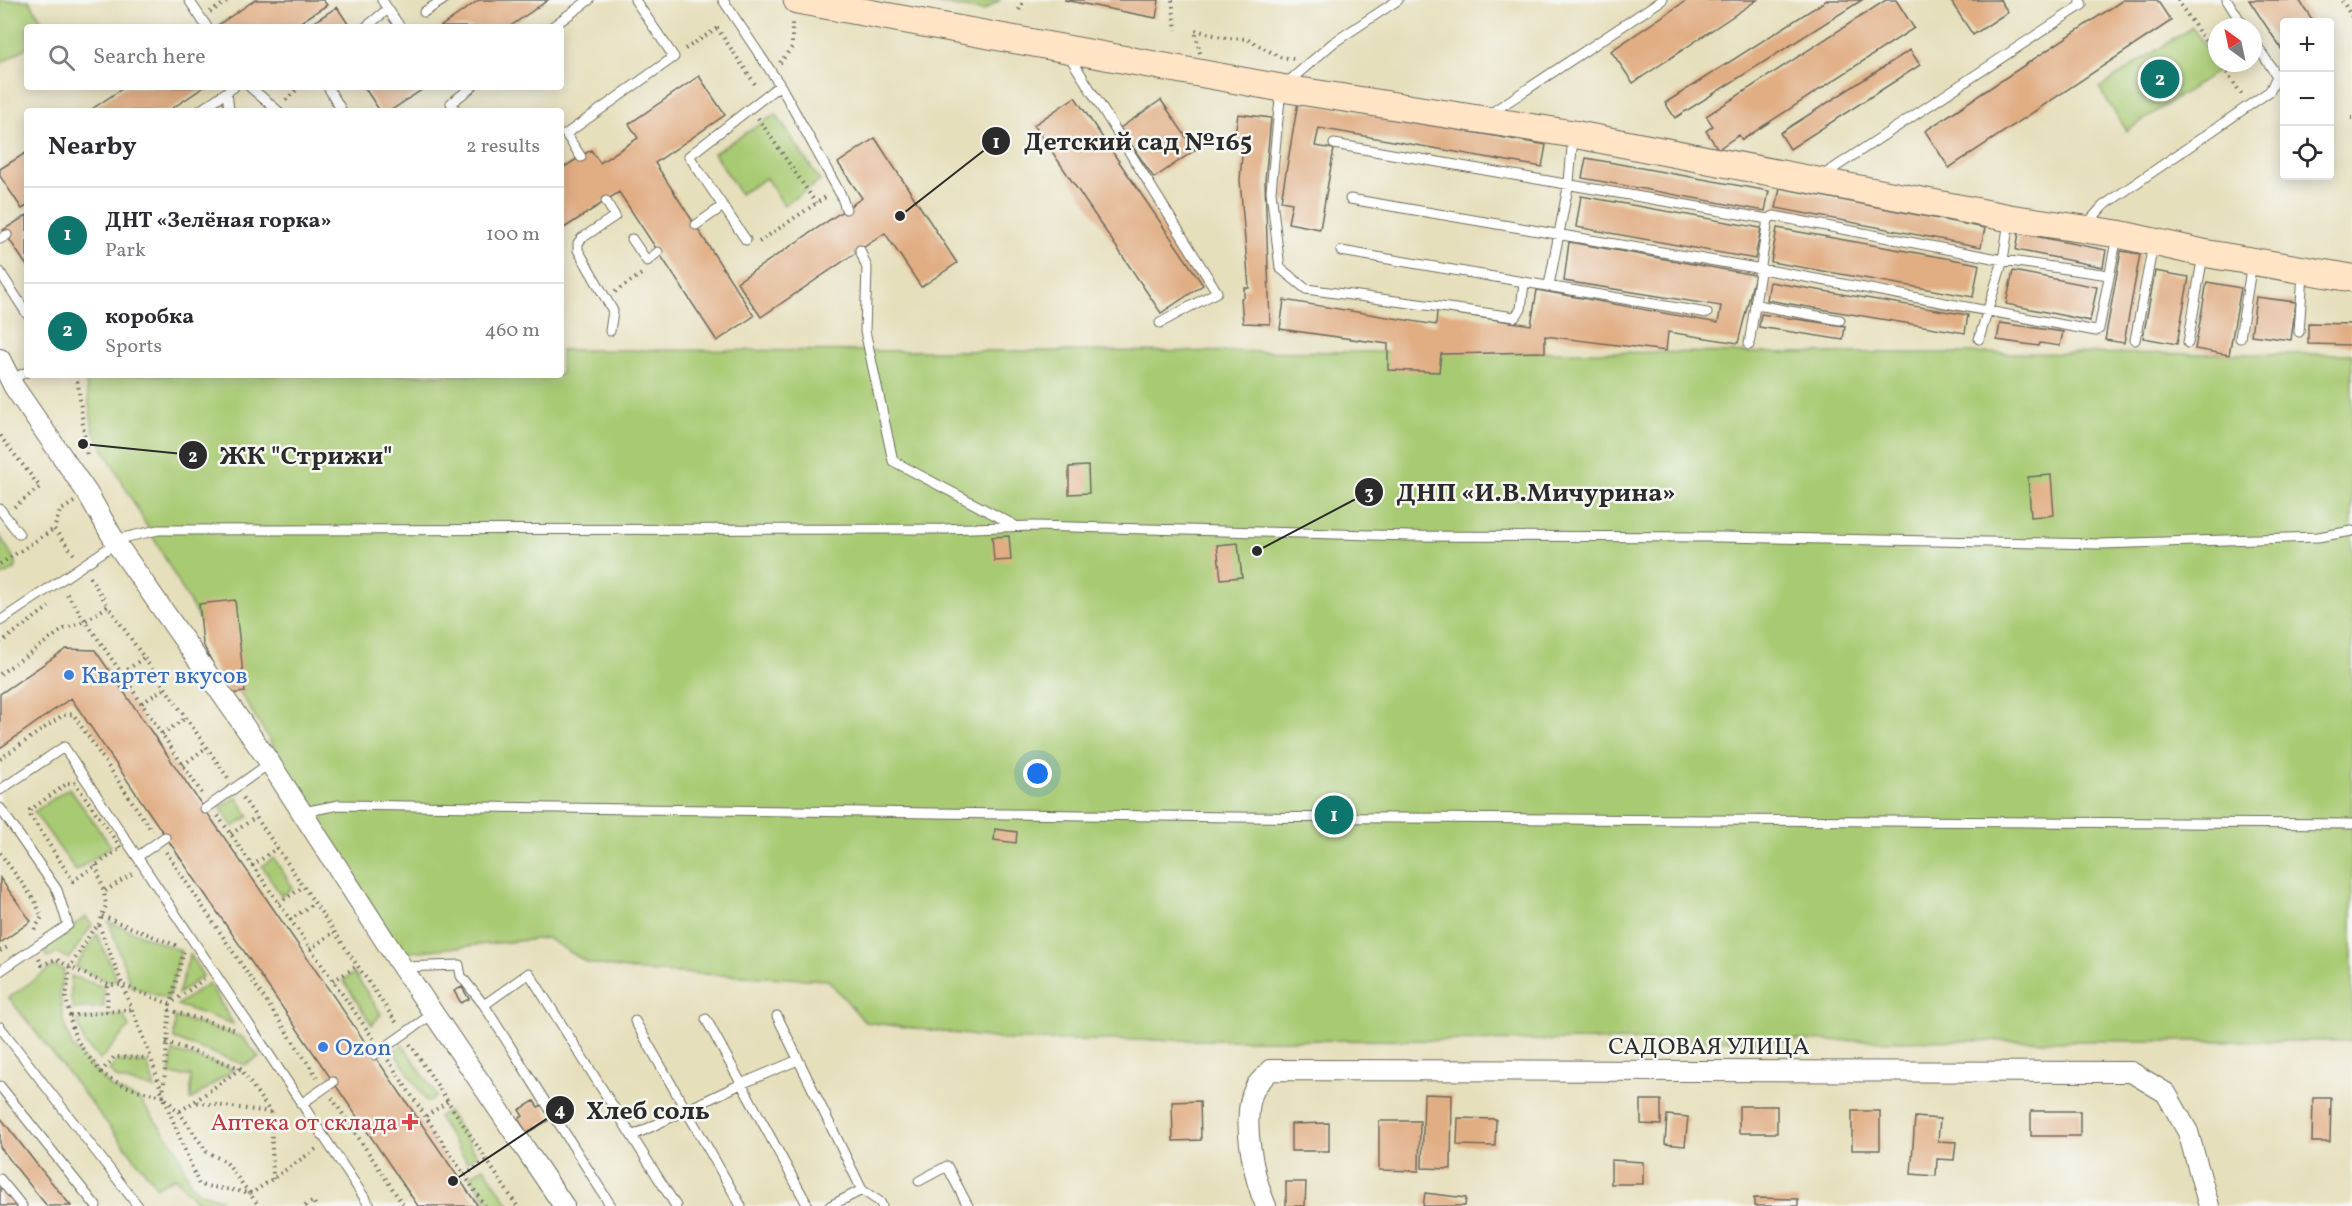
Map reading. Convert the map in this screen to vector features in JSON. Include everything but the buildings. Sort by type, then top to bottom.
[{"type":"street","points":[[795,6],[1064,47],[1281,88],[1573,134],[1813,182],[2010,218],[2118,234],[2203,253],[2352,278]]},
{"type":"street","points":[[0,359],[19,375],[115,542],[270,763],[402,967],[564,1206]]},
{"type":"street","name":"САДОВАЯ УЛИЦА","points":[[1266,1206],[1260,1192],[1247,1122],[1255,1088],[1270,1070],[2131,1072],[2166,1093],[2188,1132],[2209,1206]]},
{"type":"lane","points":[[189,0],[205,24]]},
{"type":"lane","points":[[381,0],[398,24]]},
{"type":"lane","points":[[424,12],[442,0]]},
{"type":"lane","points":[[556,24],[589,0]]},
{"type":"lane","points":[[581,157],[564,136],[674,57],[635,0]]},
{"type":"lane","points":[[723,0],[780,85],[846,209]]},
{"type":"lane","points":[[1398,0],[1333,43],[1281,88],[1271,191],[1280,268],[1287,276],[1306,289],[1515,317],[1521,309],[1524,283]]},
{"type":"lane","points":[[1481,119],[1662,0]]},
{"type":"lane","points":[[1813,182],[2082,5],[2080,0]]},
{"type":"lane","points":[[2227,0],[2238,18]]},
{"type":"lane","points":[[370,24],[388,9]]},
{"type":"lane","points":[[1064,47],[1217,292],[1160,323]]},
{"type":"lane","points":[[2084,229],[2088,220],[2103,206],[2270,91],[2277,76],[2262,54]]},
{"type":"lane","points":[[746,240],[689,156],[780,85]]},
{"type":"lane","points":[[203,108],[230,90]]},
{"type":"lane","points":[[229,108],[230,90]]},
{"type":"lane","points":[[254,90],[276,108]]},
{"type":"lane","points":[[329,90],[340,108]]},
{"type":"lane","points":[[454,108],[451,103],[468,90]]},
{"type":"lane","points":[[1549,285],[1569,182],[1573,134]]},
{"type":"lane","points":[[1334,144],[1569,182],[1768,219],[1781,218],[2003,260],[2109,275]]},
{"type":"lane","points":[[1350,199],[1762,269],[2096,331],[2099,329],[2118,234]]},
{"type":"lane","points":[[606,201],[615,216],[582,238],[578,250],[613,311],[610,331]]},
{"type":"lane","points":[[696,225],[723,206]]},
{"type":"lane","points":[[1979,339],[1990,310],[2003,260],[2010,218]]},
{"type":"lane","points":[[1749,345],[1757,305],[1768,219]]},
{"type":"lane","points":[[632,239],[647,261],[658,252]]},
{"type":"lane","points":[[2135,340],[2154,243]]},
{"type":"lane","points":[[860,250],[867,268],[865,331],[893,461],[1016,527]]},
{"type":"lane","points":[[1341,251],[1707,313]]},
{"type":"lane","points":[[2188,344],[2203,253]]},
{"type":"lane","points":[[2240,338],[2253,261]]},
{"type":"lane","points":[[2300,332],[2303,271]]},
{"type":"lane","points":[[0,272],[24,309]]},
{"type":"lane","points":[[1757,305],[1840,320]]},
{"type":"lane","points":[[2,512],[19,534]]},
{"type":"lane","points":[[0,621],[115,542],[158,530],[1016,527],[1409,536],[1720,537],[2102,544],[2318,537],[2352,531]]},
{"type":"lane","points":[[0,790],[64,747],[370,1206]]},
{"type":"lane","points":[[208,807],[270,763]]},
{"type":"lane","points":[[303,812],[339,805],[1246,817],[2352,824]]},
{"type":"lane","points":[[0,808],[57,890],[68,925],[0,971]]},
{"type":"lane","points":[[137,857],[162,839]]},
{"type":"lane","points":[[402,967],[459,965],[461,976],[484,1005],[611,1206]]},
{"type":"lane","points":[[484,1005],[529,973],[634,1135],[676,1206]]},
{"type":"lane","points":[[378,1052],[434,1013]]},
{"type":"lane","points":[[777,1016],[862,1190],[880,1202],[882,1206]]},
{"type":"lane","points":[[706,1019],[807,1206]]},
{"type":"lane","points":[[635,1021],[741,1206]]},
{"type":"lane","points":[[0,1028],[138,1206]]},
{"type":"lane","points":[[634,1135],[741,1084],[798,1060]]},
{"type":"lane","points":[[301,1104],[333,1082]]},
{"type":"lane","points":[[0,1086],[96,1206]]},
{"type":"lane","points":[[919,1181],[947,1166],[968,1206]]},
{"type":"lane","points":[[0,1179],[22,1206]]},
{"type":"lane","points":[[830,1206],[862,1190]]},
{"type":"path","points":[[216,8],[230,0]]},
{"type":"path","points":[[1019,10],[1024,0]]},
{"type":"path","points":[[1172,0],[1176,30]]},
{"type":"path","points":[[2177,0],[2208,45]]},
{"type":"path","points":[[2342,0],[2352,17]]},
{"type":"path","points":[[771,72],[787,56],[792,47],[795,6]]},
{"type":"path","points":[[683,51],[717,28],[765,97]]},
{"type":"path","points":[[1195,30],[1226,38],[1247,39],[1280,57],[1311,62]]},
{"type":"path","points":[[2226,72],[2249,105]]},
{"type":"path","points":[[280,108],[296,90]]},
{"type":"path","points":[[751,108],[816,203]]},
{"type":"path","points":[[746,240],[754,245],[837,189]]},
{"type":"path","points":[[607,298],[645,272],[649,267],[647,261]]},
{"type":"path","points":[[77,378],[88,461]]},
{"type":"path","points":[[0,436],[40,487],[2,512]]},
{"type":"path","points":[[90,577],[315,903],[517,1206]]},
{"type":"path","points":[[67,594],[142,703],[208,807],[231,834],[279,903],[333,981],[378,1052],[426,1116],[485,1206]]},
{"type":"path","points":[[0,674],[64,629],[85,621],[108,606]]},
{"type":"path","points":[[122,674],[144,658]]},
{"type":"path","points":[[142,703],[165,688]]},
{"type":"path","points":[[0,759],[63,715],[73,714],[162,839],[404,1206]]},
{"type":"path","points":[[162,734],[186,718]]},
{"type":"path","points":[[183,765],[207,747]]},
{"type":"path","points":[[68,783],[75,783],[121,848],[96,865],[73,881],[30,815],[30,810],[68,783]]},
{"type":"path","points":[[231,834],[256,818]]},
{"type":"path","points":[[252,866],[277,849]]},
{"type":"path","points":[[0,853],[35,901],[42,917],[37,927],[30,932]]},
{"type":"path","points":[[96,865],[106,905],[99,925],[92,931],[70,968],[66,998],[71,1026],[80,1047],[101,1072],[115,1083],[131,1090],[163,1096],[179,1112],[207,1152],[226,1162],[252,1193],[259,1206]]},
{"type":"path","points":[[104,892],[143,867]]},
{"type":"path","points":[[279,903],[303,887]]},
{"type":"path","points":[[290,920],[315,903]]},
{"type":"path","points":[[102,916],[185,948],[169,1007],[163,1096]]},
{"type":"path","points":[[99,925],[199,1185],[252,1193],[327,1142]]},
{"type":"path","points":[[310,949],[334,932]]},
{"type":"path","points":[[0,951],[15,943]]},
{"type":"path","points":[[33,949],[42,965],[56,959],[108,985],[122,985],[169,1007],[256,1036]]},
{"type":"path","points":[[333,981],[357,966]]},
{"type":"path","points":[[169,1007],[214,973]]},
{"type":"path","points":[[107,1012],[108,985]]},
{"type":"path","points":[[70,1016],[132,1009]]},
{"type":"path","points":[[166,1042],[240,1068],[271,1113],[273,1179]]},
{"type":"path","points":[[101,1072],[114,1058],[151,1058]]},
{"type":"path","points":[[179,1112],[240,1068]]},
{"type":"path","points":[[426,1116],[449,1101]]},
{"type":"path","points":[[194,1102],[271,1113]]},
{"type":"path","points":[[465,1175],[487,1160]]},
{"type":"path","points":[[305,1206],[313,1201],[316,1206]]},
{"type":"green space","points":[[0,0],[29,0],[44,24],[24,24],[24,49],[0,64]]},
{"type":"green space","points":[[917,0],[1000,0],[983,11]]},
{"type":"green space","points":[[2192,27],[2208,51],[2208,72],[2216,72],[2127,131],[2099,88]]},
{"type":"green space","points":[[776,114],[820,181],[784,205],[766,178],[740,194],[714,153]]},
{"type":"green space","points":[[564,350],[2352,354],[2352,1041],[1009,1040],[865,1022],[828,980],[640,971],[588,963],[547,938],[401,953],[240,692],[93,430],[85,378],[564,378]]},
{"type":"green space","points":[[0,536],[16,562],[16,568],[0,577]]},
{"type":"green space","points":[[69,788],[111,846],[76,871],[34,812]]},
{"type":"green space","points":[[236,797],[249,816],[233,827],[220,807]]},
{"type":"green space","points":[[274,858],[293,888],[281,896],[262,866]]},
{"type":"green space","points":[[86,917],[92,925],[69,959],[57,953],[47,957],[41,947]]},
{"type":"green space","points":[[109,922],[181,951],[168,999],[131,986]]},
{"type":"green space","points":[[97,934],[117,980],[109,982],[75,967]]},
{"type":"green space","points":[[190,954],[203,976],[178,994]]},
{"type":"green space","points":[[53,966],[64,970],[60,994],[63,1021],[73,1048],[111,1087],[140,1100],[176,1148],[191,1184],[198,1192],[221,1199],[211,1206],[200,1206],[175,1177],[157,1187],[9,998]]},
{"type":"green space","points":[[354,973],[381,1014],[372,1025],[343,980]]},
{"type":"green space","points":[[71,976],[104,987],[104,1007],[73,1009]]},
{"type":"green space","points":[[209,983],[233,1024],[177,1005]]},
{"type":"green space","points":[[123,1014],[129,1027],[100,1060],[85,1044],[77,1020]]},
{"type":"green space","points":[[175,1017],[242,1037],[259,1057],[245,1065],[174,1039]]},
{"type":"green space","points":[[403,1045],[437,1096],[427,1102],[394,1051]]},
{"type":"green space","points":[[173,1051],[234,1069],[191,1100],[191,1076],[170,1075]]},
{"type":"green space","points":[[117,1061],[147,1063],[155,1089],[118,1079],[109,1070]]},
{"type":"green space","points":[[448,1111],[477,1155],[467,1162],[438,1117]]},
{"type":"green space","points":[[484,1167],[510,1206],[491,1206],[470,1176]]},
{"type":"place","name":"коробка","points":[[2160,79]]},
{"type":"place","name":"Детский сад №165","points":[[900,216]]},
{"type":"place","name":"ЖК \"Стрижи\"","points":[[83,444]]},
{"type":"place","name":"ДНП «И.В.Мичурина»","points":[[1257,551]]},
{"type":"place","name":"Квартет вкусов","points":[[69,675]]},
{"type":"place","name":"ДНТ «Зелёная горка»","points":[[1334,815]]},
{"type":"place","name":"Ozon","points":[[323,1047]]},
{"type":"place","name":"Аптека от склада","points":[[410,1122]]},
{"type":"place","name":"Хлеб соль","points":[[453,1181]]}]
